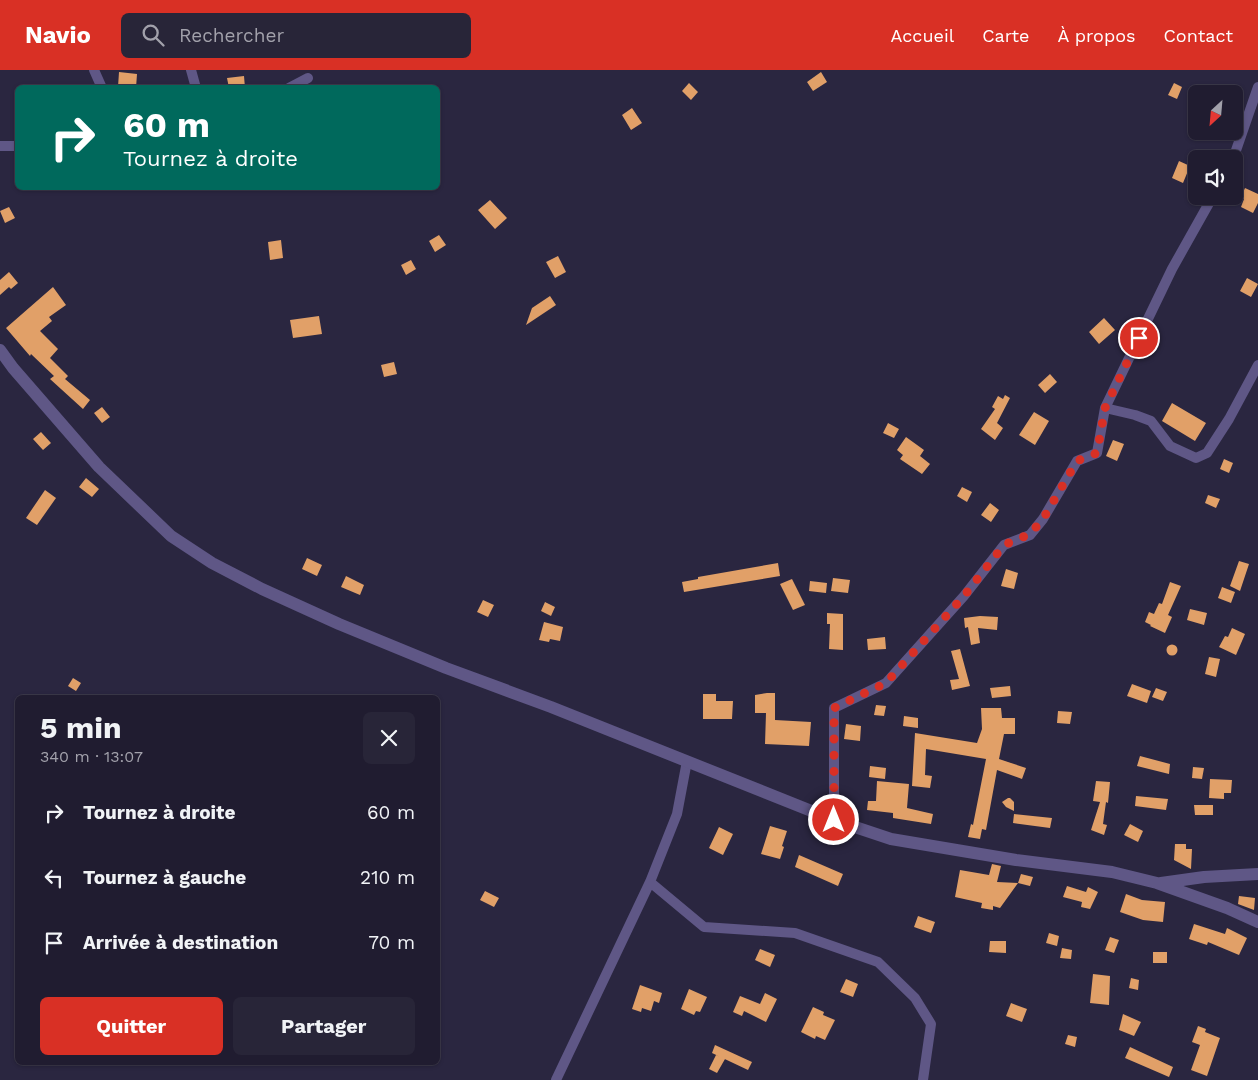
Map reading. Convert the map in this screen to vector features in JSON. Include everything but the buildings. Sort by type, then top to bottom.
[{"type":"street","points":[[94,70],[101,85]]},
{"type":"street","points":[[191,70],[195,85]]},
{"type":"street","points":[[295,85],[308,78]]},
{"type":"street","points":[[1236,150],[1258,87]]},
{"type":"street","points":[[0,146],[15,146]]},
{"type":"street","points":[[834,820],[834,708],[886,683],[964,596],[1004,545],[1030,534],[1043,519],[1077,461],[1097,453],[1105,408],[1172,269],[1208,205]]},
{"type":"street","points":[[0,350],[12,368],[99,467],[171,536],[212,563],[262,589],[348,628],[446,668],[551,707],[834,820],[891,839],[1016,860],[1112,872],[1157,883],[1228,908],[1258,922]]},
{"type":"street","points":[[1105,408],[1151,421],[1170,446],[1196,458],[1207,453],[1229,419],[1258,365]]},
{"type":"street","points":[[556,1080],[650,882],[677,814],[687,761]]},
{"type":"street","points":[[1157,883],[1204,876],[1258,874]]},
{"type":"street","points":[[650,882],[704,927],[794,933],[878,962],[915,998],[932,1024],[923,1080]]},
{"type":"route","points":[[834,820],[834,708],[886,683],[964,596],[1004,545],[1030,534],[1043,519],[1077,461],[1097,453],[1105,408],[1139,338]]}]
